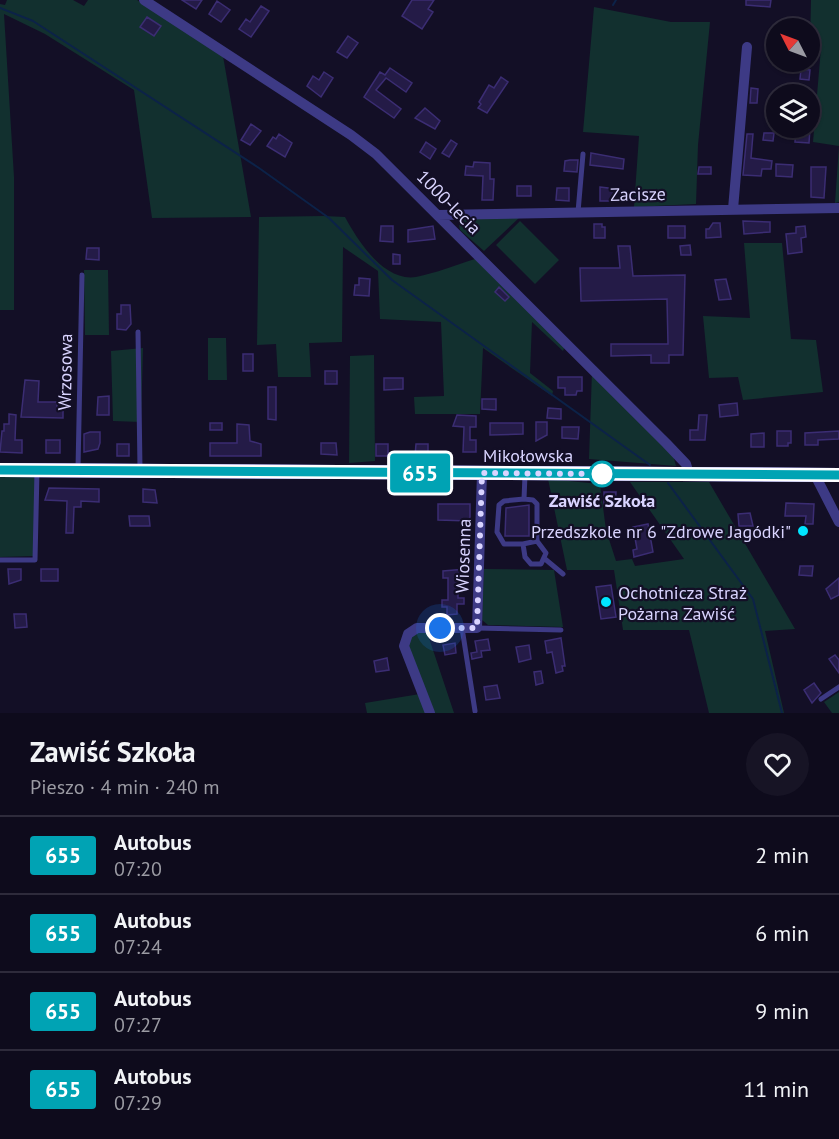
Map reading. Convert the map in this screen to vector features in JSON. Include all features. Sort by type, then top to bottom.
[{"type":"main road","name":"Mikołowska","points":[[0,470],[839,475]]},
{"type":"street","name":"1000-lecia","points":[[144,0],[351,135],[376,154],[685,462],[689,474]]},
{"type":"street","points":[[733,209],[747,47]]},
{"type":"street","name":"Zacisze","points":[[438,215],[839,208]]},
{"type":"street","name":"Wiosenna","points":[[477,628],[482,473]]},
{"type":"street","points":[[815,475],[839,522]]},
{"type":"street","points":[[430,713],[404,646],[408,634],[417,628],[477,628]]},
{"type":"lane","points":[[578,212],[584,154]]},
{"type":"lane","name":"Wrzosowa","points":[[78,470],[82,275]]},
{"type":"lane","points":[[138,332],[140,471]]},
{"type":"lane","points":[[0,560],[36,560],[37,470]]},
{"type":"lane","points":[[524,499],[525,474]]},
{"type":"lane","points":[[537,541],[523,544],[502,542],[497,532],[501,503],[524,499],[533,500],[537,504],[537,541],[543,547],[545,559],[563,574]]},
{"type":"lane","points":[[523,544],[525,557],[531,564],[541,564],[545,559]]},
{"type":"lane","points":[[462,628],[475,711]]},
{"type":"lane","points":[[477,628],[561,630]]},
{"type":"lane","points":[[822,699],[839,687]]},
{"type":"green space","points":[[7,0],[73,0],[84,6],[88,0],[137,0],[223,56],[251,217],[152,218],[134,90],[45,34],[4,14],[14,177],[14,310],[0,310],[0,4],[5,5]]},
{"type":"green space","points":[[811,0],[839,0],[839,146],[813,142],[813,138],[820,138],[820,84],[818,84],[821,48],[820,18],[811,18]]},
{"type":"green space","points":[[594,7],[671,22],[710,22],[698,145],[696,204],[634,207],[639,136],[583,132]]},
{"type":"green space","points":[[839,146],[839,202],[835,203]]},
{"type":"green space","points":[[259,217],[345,217],[373,258],[383,267],[404,277],[416,277],[475,259],[565,346],[563,351],[532,322],[530,373],[553,391],[552,396],[483,348],[480,414],[415,414],[414,397],[444,396],[441,322],[380,319],[378,271],[343,247],[342,342],[309,343],[311,377],[278,377],[276,344],[257,345]]},
{"type":"green space","points":[[467,217],[520,217],[484,251],[460,230],[459,225]]},
{"type":"green space","points":[[520,221],[559,260],[535,284],[496,245]]},
{"type":"green space","points":[[744,243],[782,243],[791,339],[816,340],[823,392],[743,400],[738,377],[709,378],[703,316],[750,318]]},
{"type":"green space","points":[[84,270],[108,270],[109,335],[85,335]]},
{"type":"green space","points":[[208,338],[226,338],[227,380],[208,380]]},
{"type":"green space","points":[[143,348],[141,422],[113,421],[111,351]]},
{"type":"green space","points":[[374,355],[375,461],[349,463],[350,356]]},
{"type":"green space","points":[[592,371],[673,455],[676,466],[589,459]]},
{"type":"green space","points":[[0,476],[35,476],[35,556],[0,557]]},
{"type":"green space","points":[[548,479],[600,484],[606,530],[616,561],[632,559],[635,566],[684,559],[630,482],[709,482],[795,629],[765,631],[784,713],[709,713],[689,630],[623,630],[614,570],[567,570]]},
{"type":"green space","points":[[484,569],[554,570],[563,627],[488,625],[482,620]]},
{"type":"green space","points":[[417,632],[427,632],[454,713],[432,713],[406,646],[408,637]]},
{"type":"green space","points":[[839,692],[839,713],[832,713],[824,702]]},
{"type":"green space","points":[[420,694],[427,713],[367,713],[365,703]]},
{"type":"building","points":[[182,0],[202,0],[196,9]]},
{"type":"building","points":[[412,0],[434,0],[428,9],[433,12],[422,29],[402,16]]},
{"type":"building","points":[[746,0],[771,0],[770,7],[746,5]]},
{"type":"building","points":[[217,1],[230,10],[221,22],[209,14]]},
{"type":"building","points":[[261,6],[269,11],[251,37],[239,29],[246,19],[250,22]]},
{"type":"building","points":[[147,17],[161,26],[154,36],[140,27]]},
{"type":"building","points":[[348,36],[358,43],[347,58],[337,52]]},
{"type":"building","points":[[390,68],[412,83],[406,92],[386,78],[376,90],[401,109],[394,118],[364,97],[380,72],[385,75]]},
{"type":"building","points":[[324,72],[333,78],[321,97],[307,86],[313,76],[319,80]]},
{"type":"building","points":[[801,72],[810,72],[809,80],[800,79]]},
{"type":"building","points":[[501,77],[508,82],[487,113],[478,108],[481,104],[479,102],[489,85],[494,88]]},
{"type":"building","points":[[751,88],[758,89],[757,103],[750,103]]},
{"type":"building","points":[[425,108],[440,121],[435,129],[415,118]]},
{"type":"building","points":[[251,124],[261,131],[250,145],[241,140]]},
{"type":"building","points":[[764,133],[766,133],[766,138],[773,138],[773,141],[763,140]]},
{"type":"building","points":[[279,134],[292,143],[285,157],[267,146],[273,137],[276,139]]},
{"type":"building","points":[[747,134],[753,134],[751,158],[772,161],[771,169],[762,169],[761,176],[743,175]]},
{"type":"building","points":[[795,138],[809,138],[809,143],[795,142]]},
{"type":"building","points":[[451,140],[457,144],[449,157],[442,153]]},
{"type":"building","points":[[426,142],[436,149],[430,159],[420,152]]},
{"type":"building","points":[[591,153],[624,159],[623,169],[590,165]]},
{"type":"building","points":[[578,160],[577,172],[564,171],[565,161]]},
{"type":"building","points":[[474,162],[490,163],[490,179],[494,179],[493,200],[482,200],[483,176],[465,175],[466,166],[473,167]]},
{"type":"building","points":[[776,164],[793,165],[792,177],[776,176]]},
{"type":"building","points":[[699,167],[711,167],[711,174],[698,174]]},
{"type":"building","points":[[811,167],[826,167],[824,198],[811,197]]},
{"type":"building","points":[[517,186],[531,186],[531,196],[517,196]]},
{"type":"building","points":[[600,187],[616,189],[613,201],[600,201]]},
{"type":"building","points":[[557,188],[569,188],[569,201],[556,200]]},
{"type":"building","points":[[743,221],[770,222],[770,232],[744,234]]},
{"type":"building","points":[[713,223],[720,223],[721,237],[706,238],[706,229],[709,229]]},
{"type":"building","points":[[594,224],[602,224],[602,227],[605,227],[605,238],[594,238]]},
{"type":"building","points":[[381,226],[393,226],[393,242],[380,241]]},
{"type":"building","points":[[433,226],[435,239],[408,242],[408,230]]},
{"type":"building","points":[[668,226],[685,226],[685,238],[668,238]]},
{"type":"building","points":[[805,226],[806,237],[801,238],[802,252],[788,254],[786,234],[796,233],[796,227]]},
{"type":"building","points":[[690,245],[691,255],[681,255],[680,246]]},
{"type":"building","points":[[618,246],[630,246],[633,276],[685,275],[683,355],[669,355],[669,363],[651,363],[651,355],[611,356],[611,344],[668,344],[667,299],[581,301],[580,268],[620,268]]},
{"type":"building","points":[[87,248],[99,248],[99,260],[86,259]]},
{"type":"building","points":[[393,254],[400,255],[400,264],[393,264]]},
{"type":"building","points":[[359,278],[370,279],[369,296],[354,295],[355,285],[359,285]]},
{"type":"building","points":[[726,279],[731,299],[719,300],[715,280]]},
{"type":"building","points":[[499,287],[509,297],[505,301],[495,292]]},
{"type":"building","points":[[121,305],[130,305],[131,324],[126,330],[117,329],[117,314],[121,314]]},
{"type":"building","points":[[243,354],[253,354],[253,371],[243,371]]},
{"type":"building","points":[[325,371],[337,371],[337,384],[325,384]]},
{"type":"building","points":[[558,377],[582,377],[582,391],[577,391],[576,395],[565,395],[565,388],[558,388]]},
{"type":"building","points":[[384,378],[403,378],[403,389],[384,390]]},
{"type":"building","points":[[25,380],[39,381],[38,402],[57,402],[57,410],[63,410],[63,418],[21,417]]},
{"type":"building","points":[[268,387],[276,387],[276,420],[268,419]]},
{"type":"building","points":[[109,396],[109,415],[97,415],[98,397]]},
{"type":"building","points":[[482,399],[496,399],[496,410],[482,409]]},
{"type":"building","points":[[737,403],[738,415],[720,417],[719,405]]},
{"type":"building","points":[[548,408],[561,409],[561,419],[547,418]]},
{"type":"building","points":[[9,414],[16,415],[15,440],[22,440],[22,453],[0,452],[2,431],[4,431],[4,424],[9,424]]},
{"type":"building","points":[[457,415],[476,416],[476,427],[470,427],[470,440],[476,440],[476,452],[463,452],[464,427],[453,426]]},
{"type":"building","points":[[699,415],[707,415],[705,440],[690,440],[690,430],[698,430]]},
{"type":"building","points":[[536,422],[547,422],[547,435],[536,441]]},
{"type":"building","points":[[210,423],[222,423],[222,430],[210,430]]},
{"type":"building","points":[[490,423],[523,423],[523,434],[490,435]]},
{"type":"building","points":[[237,424],[249,425],[250,441],[261,444],[261,456],[210,456],[210,443],[237,443]]},
{"type":"building","points":[[562,427],[579,427],[578,439],[562,438]]},
{"type":"building","points":[[777,431],[791,431],[791,443],[788,443],[788,446],[777,446]]},
{"type":"building","points":[[839,431],[839,439],[818,440],[818,445],[805,445],[805,433]]},
{"type":"building","points":[[100,432],[100,443],[98,449],[84,452],[84,434]]},
{"type":"building","points":[[764,433],[764,447],[751,447],[751,434]]},
{"type":"building","points":[[46,440],[60,440],[60,453],[46,453]]},
{"type":"building","points":[[321,443],[336,443],[337,455],[321,454]]},
{"type":"building","points":[[117,444],[129,444],[129,456],[117,456]]},
{"type":"building","points":[[376,444],[388,444],[388,456],[376,456]]},
{"type":"building","points":[[416,444],[428,444],[428,456],[415,456]]},
{"type":"building","points":[[49,488],[99,489],[99,502],[81,501],[81,507],[74,507],[73,533],[66,533],[67,501],[45,500]]},
{"type":"building","points":[[143,489],[155,490],[157,503],[143,502]]},
{"type":"building","points":[[604,492],[616,492],[615,507],[604,506]]},
{"type":"building","points":[[786,503],[814,504],[813,524],[805,524],[806,516],[785,516]]},
{"type":"building","points":[[438,504],[470,504],[470,521],[438,520]]},
{"type":"building","points":[[529,505],[529,536],[505,536],[506,508]]},
{"type":"building","points":[[750,513],[753,526],[739,526],[738,514]]},
{"type":"building","points":[[129,516],[149,516],[150,526],[130,526]]},
{"type":"building","points":[[648,524],[653,552],[634,557],[633,550],[637,549],[633,527]]},
{"type":"building","points":[[800,566],[813,566],[812,576],[799,575]]},
{"type":"building","points":[[8,569],[21,569],[21,580],[9,584]]},
{"type":"building","points":[[41,569],[58,569],[58,581],[41,581]]},
{"type":"building","points":[[466,569],[465,576],[458,576],[458,598],[464,598],[464,604],[457,604],[457,614],[447,615],[447,607],[442,607],[442,600],[448,600],[448,578],[443,578],[443,571]]},
{"type":"building","points":[[839,578],[839,595],[831,599],[826,589]]},
{"type":"building","name":"Ochotnicza Straż Pożarna Zawiść","points":[[611,585],[616,617],[601,619],[596,587]]},
{"type":"building","points":[[14,614],[26,614],[27,627],[15,628]]},
{"type":"building","points":[[561,638],[565,666],[562,666],[563,671],[556,673],[552,652],[547,653],[545,641]]},
{"type":"building","points":[[488,639],[490,650],[481,651],[482,657],[472,659],[471,653],[477,652],[475,641]]},
{"type":"building","points":[[455,643],[456,653],[445,655],[443,645]]},
{"type":"building","points":[[529,645],[531,659],[519,662],[516,647]]},
{"type":"building","points":[[835,655],[839,660],[839,673],[829,659]]},
{"type":"building","points":[[387,658],[389,670],[376,672],[374,661]]},
{"type":"building","points":[[541,671],[543,683],[536,685],[534,672]]},
{"type":"building","points":[[814,683],[821,693],[812,703],[804,690]]},
{"type":"building","points":[[497,685],[500,698],[486,700],[484,687]]},
{"type":"waterway","points":[[613,5],[616,0]]},
{"type":"waterway","points":[[0,8],[33,21],[259,168],[329,218],[392,280],[650,465]]},
{"type":"waterway","points":[[668,483],[753,599],[782,713]]},
{"type":"bus line","name":"655","points":[[0,470],[839,475]]},
{"type":"place","name":"Zawiść Szkoła","points":[[602,474]]},
{"type":"place","name":"Przedszkole nr 6 \"Zdrowe Jagódki\"","points":[[803,531]]},
{"type":"place","name":"Ochotnicza Straż Pożarna Zawiść","points":[[606,602]]},
{"type":"route","points":[[440,628],[477,628],[482,473],[602,474]]}]
